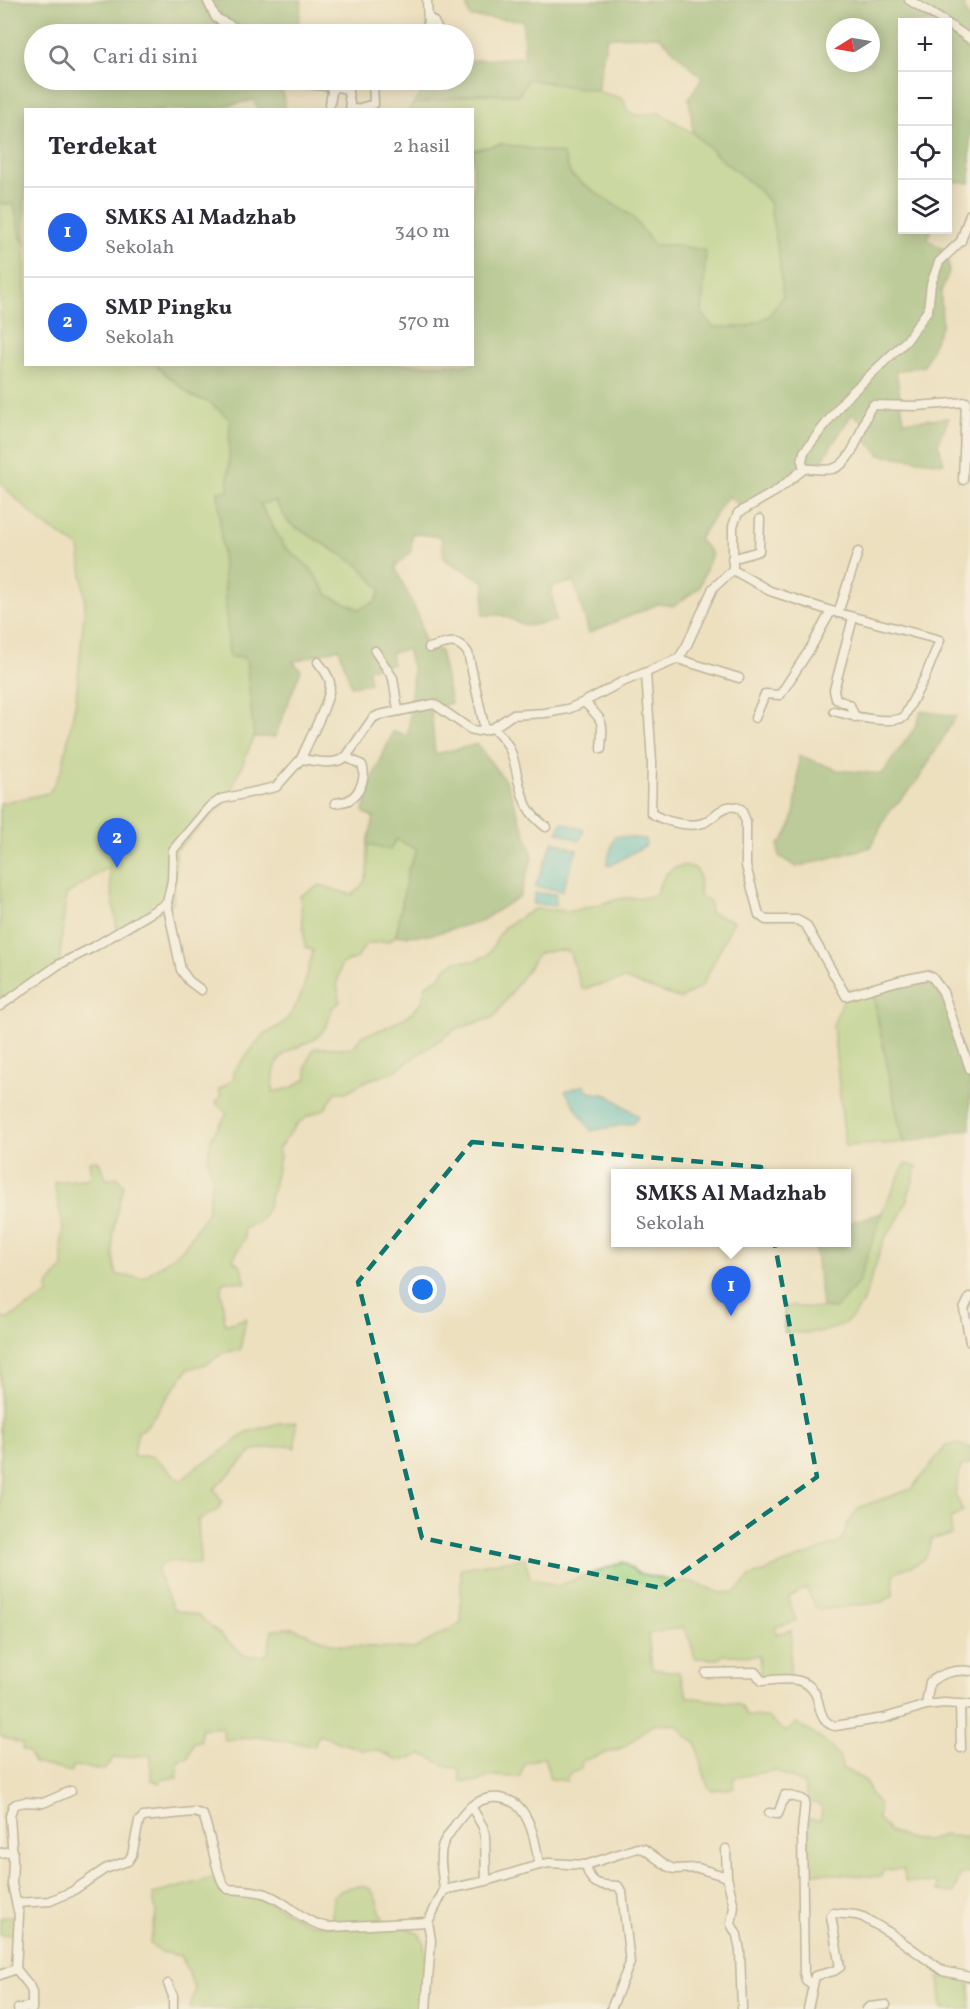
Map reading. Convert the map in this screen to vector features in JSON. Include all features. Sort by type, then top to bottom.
[{"type":"street","points":[[207,0],[216,18],[228,24]]},
{"type":"street","points":[[427,0],[428,24]]},
{"type":"street","points":[[909,0],[938,18]]},
{"type":"street","points":[[428,17],[435,24]]},
{"type":"street","points":[[952,27],[970,39]]},
{"type":"street","points":[[330,108],[335,90]]},
{"type":"street","points":[[345,90],[348,92],[352,108]]},
{"type":"street","points":[[359,108],[374,104],[373,90]]},
{"type":"street","points":[[804,469],[802,461],[804,452],[845,399],[906,340],[928,310],[931,284],[939,262],[961,242],[970,214]]},
{"type":"street","points":[[733,570],[733,526],[738,513],[776,491],[804,469],[828,470],[839,466],[852,452],[873,405],[916,406],[966,402],[963,480]]},
{"type":"street","points":[[732,559],[759,551],[760,519]]},
{"type":"street","points":[[755,718],[765,694],[780,695],[834,612],[858,552]]},
{"type":"street","points":[[733,570],[770,591],[853,618],[940,640],[925,677],[904,717],[894,721],[855,717],[834,711]]},
{"type":"street","points":[[301,759],[333,763],[346,757],[373,718],[398,710],[434,704],[470,729],[489,729],[512,715],[556,711],[584,702],[620,683],[678,659],[686,647],[713,588],[733,570]]},
{"type":"street","points":[[853,618],[834,690],[836,699],[850,705],[855,717]]},
{"type":"street","points":[[429,648],[456,642],[462,645],[468,653],[489,729],[508,744],[526,805],[535,818],[546,827]]},
{"type":"street","points":[[375,651],[393,678],[398,710]]},
{"type":"street","points":[[678,659],[739,678]]},
{"type":"street","points":[[201,990],[189,981],[181,970],[167,903],[172,880],[173,850],[209,807],[221,799],[276,787],[301,759],[326,703],[330,686],[327,674],[318,662]]},
{"type":"street","points":[[646,673],[651,752],[651,813],[663,819],[690,824],[705,822],[729,806],[741,809],[746,821],[746,866],[759,915],[766,920],[797,920],[806,926],[846,996],[927,975],[936,981],[943,992],[970,1069]]},
{"type":"street","points":[[584,702],[600,716],[603,724],[601,749]]},
{"type":"street","points":[[335,803],[351,799],[364,777],[362,765],[346,757]]},
{"type":"street","points":[[0,1006],[58,965],[167,903]]},
{"type":"street","points":[[970,1298],[964,1309],[970,1342]]},
{"type":"street","points":[[926,1706],[930,1682],[940,1674],[970,1671]]},
{"type":"street","points":[[706,1673],[755,1672],[762,1681],[790,1679],[808,1684],[814,1691],[823,1719],[828,1725],[835,1726],[885,1718],[944,1703],[970,1705]]},
{"type":"street","points":[[960,1704],[961,1748]]},
{"type":"street","points":[[18,2009],[32,2007],[32,1992],[16,1970],[15,1960],[19,1935],[17,1903],[12,1884],[13,1851],[10,1823],[13,1806],[25,1802],[42,1803],[70,1791]]},
{"type":"street","points":[[770,1813],[778,1814],[785,1795],[802,1799],[804,1802],[802,1832],[804,1973],[806,1980],[813,1985]]},
{"type":"street","points":[[426,2009],[430,1940],[428,1922],[444,1890],[441,1855],[443,1843],[466,1811],[489,1797],[504,1798],[514,1802],[521,1809],[533,1835],[539,1865]]},
{"type":"street","points":[[471,1806],[485,1835],[486,1881]]},
{"type":"street","points":[[17,1903],[50,1901],[71,1892],[105,1869],[128,1861],[132,1855],[139,1821],[143,1817],[194,1812],[202,1815],[207,1826],[221,1881],[227,1889],[268,1894],[319,1926],[428,1922]]},
{"type":"street","points":[[444,1890],[549,1863],[586,1865],[637,1848],[644,1849],[674,1869],[698,1868],[727,1877]]},
{"type":"street","points":[[726,1849],[727,1877],[734,1907],[731,1924],[737,1935],[740,1951],[742,2009]]},
{"type":"street","points":[[0,1853],[13,1851]]},
{"type":"street","points":[[586,1865],[592,1881],[601,1885],[618,1886],[622,1892],[630,1963],[611,2009]]},
{"type":"street","points":[[807,2009],[817,1974],[834,1971],[840,1967],[831,1916],[833,1913],[863,1917],[890,1933],[943,1971],[970,1977]]},
{"type":"street","points":[[0,1975],[16,1970]]},
{"type":"street","points":[[168,1984],[173,1996],[173,2009]]},
{"type":"street","points":[[867,2009],[886,2005]]},
{"type":"highlighted area","points":[[472,1142],[761,1167],[817,1477],[661,1588],[422,1538],[358,1282]]},
{"type":"green space","points":[[0,0],[302,0],[298,24],[24,24],[24,90],[282,90],[285,108],[257,108],[254,100],[217,108],[24,108],[24,241],[20,236],[14,205],[0,203]]},
{"type":"green space","points":[[465,0],[965,0],[964,8],[970,21],[970,183],[952,181],[952,18],[898,18],[898,234],[930,234],[928,240],[947,251],[949,272],[941,292],[942,324],[924,366],[896,371],[904,421],[949,418],[938,442],[944,463],[880,455],[862,436],[866,424],[852,414],[821,462],[797,473],[747,511],[728,496],[699,539],[712,554],[699,588],[674,606],[658,604],[589,633],[574,582],[551,587],[556,621],[527,626],[501,615],[483,615],[485,582],[444,559],[441,537],[412,533],[411,552],[395,567],[419,617],[426,651],[440,650],[451,703],[431,709],[435,754],[477,744],[507,783],[533,855],[520,896],[481,921],[430,935],[396,936],[408,870],[417,850],[396,839],[390,850],[367,845],[374,818],[363,812],[373,777],[393,732],[408,736],[413,671],[407,649],[391,653],[393,664],[368,669],[370,683],[351,686],[339,648],[293,662],[301,670],[275,737],[254,737],[246,658],[229,657],[218,491],[228,491],[230,419],[209,402],[193,397],[156,366],[474,366],[474,150],[502,144],[563,154],[571,175],[632,216],[654,245],[678,245],[706,251],[702,313],[713,327],[746,327],[769,316],[783,296],[779,256],[769,202],[757,188],[693,133],[689,98],[702,78],[659,36],[607,37],[597,91],[528,79],[519,95],[478,94],[413,104],[424,90],[474,90],[474,60],[524,57],[523,20],[470,17]],"holes":[[[275,501],[289,523],[360,566],[381,590],[375,602],[359,609],[329,596],[311,569],[284,546],[260,504]]]},
{"type":"green space","points":[[528,79],[597,91],[623,99],[628,112],[637,115],[660,113],[693,133],[757,188],[769,202],[779,256],[783,296],[769,316],[746,328],[713,327],[702,313],[678,245],[654,245],[632,216],[571,175],[502,144],[474,150],[474,108],[410,108],[413,104],[478,94],[519,95]]},
{"type":"green space","points":[[0,203],[14,204],[20,236],[24,241],[24,366],[156,366],[193,397],[209,402],[230,419],[228,491],[218,491],[230,657],[246,658],[254,737],[227,800],[176,850],[173,903],[118,936],[108,867],[66,895],[59,965],[0,1004],[0,803],[49,793],[62,769],[76,700],[85,602],[79,547],[43,524],[0,483]]},
{"type":"green space","points":[[275,501],[289,523],[360,566],[381,590],[375,602],[359,609],[329,596],[311,569],[284,546],[260,504]]},
{"type":"green space","points":[[921,711],[956,716],[917,782],[888,813],[871,847],[796,867],[779,856],[778,845],[790,827],[796,803],[799,755],[837,770],[882,774],[916,726]]},
{"type":"green space","points":[[396,838],[418,850],[408,870],[396,936],[389,941],[366,944],[357,958],[341,964],[337,985],[340,1002],[332,1008],[322,1032],[307,1043],[290,1050],[277,1063],[273,1092],[291,1088],[307,1078],[306,1066],[313,1049],[353,1047],[363,1035],[387,1027],[405,1017],[423,999],[426,985],[439,978],[449,965],[457,961],[473,961],[488,955],[503,928],[534,909],[572,911],[623,898],[648,897],[656,894],[661,882],[672,869],[683,866],[694,868],[698,872],[699,896],[710,901],[710,913],[734,921],[702,986],[681,999],[624,979],[582,989],[569,951],[539,953],[494,1017],[454,1030],[393,1072],[366,1081],[346,1092],[336,1092],[325,1109],[308,1116],[297,1124],[278,1149],[280,1157],[268,1207],[261,1220],[243,1229],[245,1238],[233,1259],[241,1267],[246,1283],[224,1281],[221,1290],[225,1325],[246,1318],[240,1350],[225,1352],[206,1364],[188,1369],[146,1427],[138,1432],[133,1456],[153,1456],[181,1481],[196,1467],[213,1458],[247,1432],[279,1423],[296,1422],[295,1448],[289,1445],[254,1450],[214,1489],[222,1501],[218,1510],[198,1520],[200,1564],[169,1561],[160,1566],[157,1572],[174,1610],[198,1615],[245,1656],[264,1656],[268,1653],[272,1629],[293,1628],[336,1645],[414,1649],[461,1623],[461,1568],[525,1558],[530,1578],[557,1586],[623,1562],[638,1573],[676,1582],[692,1582],[721,1593],[735,1592],[750,1577],[841,1542],[848,1523],[860,1507],[911,1489],[946,1446],[955,1444],[970,1447],[970,1464],[961,1467],[955,1494],[963,1511],[950,1519],[952,1535],[931,1539],[923,1560],[894,1574],[893,1596],[882,1602],[820,1610],[806,1588],[788,1598],[796,1621],[775,1627],[776,1634],[791,1630],[790,1679],[761,1677],[759,1656],[724,1655],[718,1659],[694,1658],[692,1645],[683,1627],[648,1634],[652,1669],[679,1672],[688,1697],[734,1703],[741,1706],[748,1716],[767,1717],[786,1732],[796,1723],[825,1741],[837,1754],[842,1768],[866,1781],[870,1793],[879,1803],[878,1819],[889,1831],[906,1838],[927,1840],[943,1835],[970,1838],[970,1874],[960,1874],[954,1893],[937,1891],[938,1883],[905,1882],[904,1869],[883,1870],[881,1877],[807,1872],[809,1819],[821,1820],[822,1806],[809,1801],[803,1783],[775,1770],[733,1778],[734,1788],[711,1790],[707,1785],[696,1743],[677,1725],[653,1724],[624,1747],[582,1761],[581,1769],[568,1775],[567,1781],[550,1779],[544,1757],[525,1763],[520,1777],[490,1776],[478,1782],[461,1781],[459,1769],[449,1767],[422,1754],[398,1760],[377,1750],[362,1750],[319,1735],[314,1746],[259,1737],[224,1740],[222,1727],[201,1729],[201,1741],[194,1742],[188,1758],[179,1760],[177,1778],[163,1778],[160,1783],[151,1780],[151,1755],[113,1758],[104,1770],[74,1766],[71,1772],[34,1763],[28,1752],[22,1750],[23,1744],[0,1736],[0,1318],[8,1319],[48,1294],[48,1286],[63,1267],[61,1247],[63,1228],[54,1182],[91,1178],[89,1161],[98,1160],[107,1180],[117,1177],[124,1185],[113,1241],[117,1275],[143,1278],[183,1249],[207,1213],[212,1181],[208,1159],[211,1138],[227,1114],[216,1103],[221,1095],[218,1090],[234,1079],[233,1072],[263,1036],[280,1026],[292,1013],[304,987],[313,950],[305,947],[300,896],[320,885],[352,895],[362,884],[367,873],[367,845],[390,850]]},
{"type":"green space","points":[[937,980],[970,1072],[970,1129],[903,1143],[872,991]]},
{"type":"green space","points":[[847,991],[872,991],[903,1143],[845,1146],[833,1025]]},
{"type":"green space","points":[[905,1164],[917,1167],[909,1193],[898,1219],[883,1242],[870,1284],[856,1313],[845,1323],[831,1329],[784,1332],[785,1306],[835,1309]]},
{"type":"green space","points":[[882,1213],[858,1283],[835,1309],[822,1307],[815,1247],[851,1247],[851,1222]]},
{"type":"green space","points":[[213,1878],[225,1891],[258,1898],[303,1921],[331,1927],[333,1896],[356,1886],[372,1891],[385,1923],[412,1930],[421,1937],[426,1955],[423,2009],[190,2009],[195,1989],[181,1956],[162,1952],[150,1944],[156,1914],[153,1894]]},
{"type":"green space","points":[[18,1915],[19,1933],[0,1935],[0,1918]]},
{"type":"green space","points":[[939,1978],[970,1979],[970,2009],[942,2009]]},
{"type":"water","points":[[562,822],[584,830],[580,841],[558,832]]},
{"type":"water","points":[[615,836],[645,839],[646,845],[610,866],[606,864]]},
{"type":"water","points":[[553,841],[577,850],[562,891],[535,887]]},
{"type":"water","points":[[535,893],[556,894],[555,906],[533,904]]},
{"type":"water","points":[[585,1085],[589,1092],[608,1095],[638,1116],[634,1123],[591,1131],[565,1091]]},
{"type":"place","name":"SMP Pingku","points":[[117,868]]},
{"type":"place","name":"SMKS Al Madzhab","points":[[731,1316]]}]
